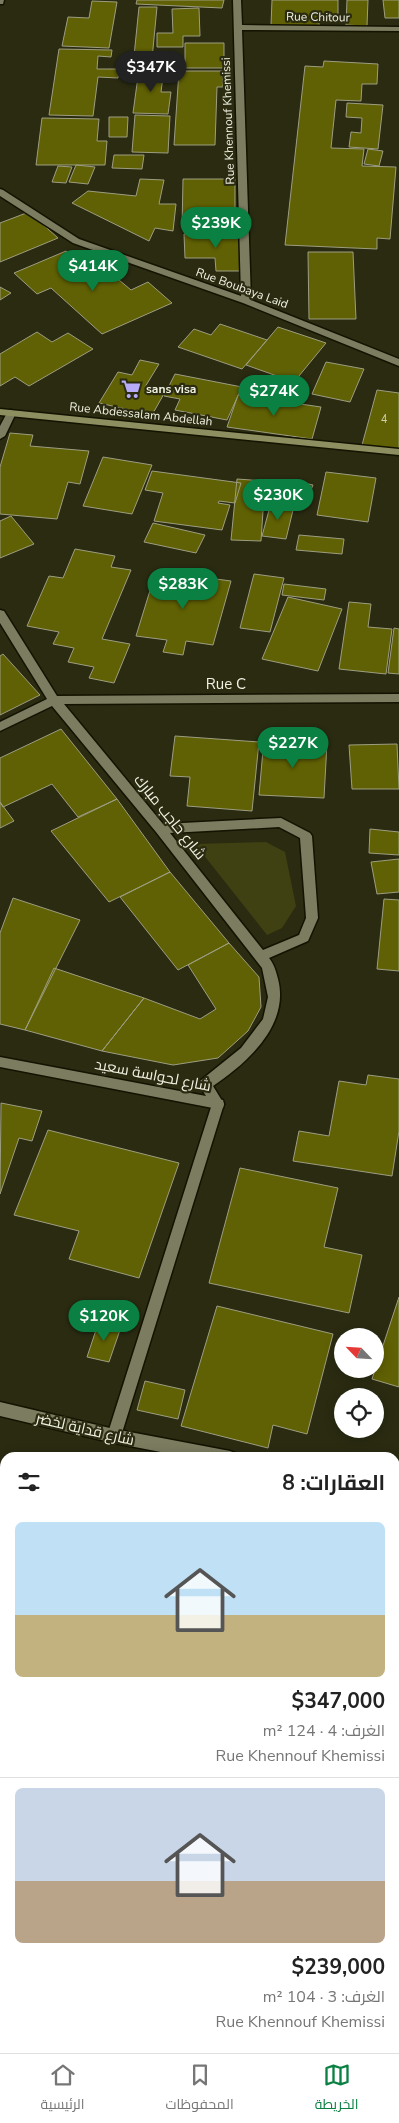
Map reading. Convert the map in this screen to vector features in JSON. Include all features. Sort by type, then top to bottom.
[{"type":"main road","name":"Rue Abdessalam Abdellah","points":[[0,412],[399,452]]},
{"type":"street","name":"Rue Khennouf Khemissi","points":[[237,0],[246,301]]},
{"type":"street","name":"Rue Chitour","points":[[238,27],[399,29]]},
{"type":"street","name":"Rue Boubaya Laid","points":[[0,192],[76,241],[246,301],[399,363]]},
{"type":"street","points":[[0,436],[11,413]]},
{"type":"street","name":"شارع حاجب مبارك","points":[[0,614],[54,700],[160,829],[268,966],[274,988],[273,1007],[263,1028],[250,1046]]},
{"type":"street","name":"Rue C","points":[[54,700],[399,698]]},
{"type":"street","points":[[0,727],[54,700]]},
{"type":"street","points":[[160,829],[281,822],[306,836],[312,918],[304,938],[261,956]]},
{"type":"street","name":"شارع لحواسة سعيد","points":[[218,1104],[205,1085],[224,1073],[250,1046]]},
{"type":"street","name":"شارع لحواسة سعيد","points":[[0,1062],[218,1104]]},
{"type":"street","points":[[114,1436],[218,1104]]},
{"type":"street","name":"شارع قداية لخضر","points":[[0,1409],[114,1436],[198,1452]]},
{"type":"shaded area","points":[[266,842],[285,852],[296,906],[282,928],[267,935],[195,844]]},
{"type":"building","points":[[137,0],[224,0],[222,8],[136,4]]},
{"type":"building","points":[[272,0],[338,0],[338,15],[319,15],[319,26],[271,25]]},
{"type":"building","points":[[347,0],[368,0],[367,26],[346,25]]},
{"type":"building","points":[[383,0],[399,0],[399,18],[385,18]]},
{"type":"building","points":[[92,1],[117,2],[109,48],[62,46],[68,17],[89,18]]},
{"type":"building","points":[[139,7],[157,7],[152,59],[178,60],[177,67],[133,66]]},
{"type":"building","points":[[199,8],[200,36],[183,36],[183,47],[157,47],[157,33],[173,33],[172,9]]},
{"type":"building","points":[[185,43],[224,43],[224,68],[185,68]]},
{"type":"building","points":[[59,49],[112,50],[111,57],[98,56],[97,69],[119,69],[118,78],[98,77],[93,116],[49,115]]},
{"type":"building","points":[[324,61],[378,64],[377,84],[362,84],[361,101],[336,100],[331,148],[364,149],[362,166],[396,167],[390,239],[377,238],[377,249],[285,245],[305,66],[323,67]]},
{"type":"building","points":[[139,69],[164,69],[161,92],[171,92],[168,114],[133,113]]},
{"type":"building","points":[[179,71],[223,71],[223,87],[217,87],[215,145],[174,145]]},
{"type":"building","points":[[347,103],[383,105],[378,149],[349,147],[351,132],[361,133],[362,118],[346,117]]},
{"type":"building","points":[[135,115],[170,116],[168,153],[132,152]]},
{"type":"building","points":[[109,117],[128,117],[127,137],[109,137]]},
{"type":"building","points":[[42,118],[99,119],[97,141],[107,141],[105,165],[36,165]]},
{"type":"building","points":[[368,149],[383,151],[379,166],[364,164]]},
{"type":"building","points":[[114,155],[144,155],[142,169],[112,168]]},
{"type":"building","points":[[76,165],[95,167],[88,184],[69,182]]},
{"type":"building","points":[[58,166],[72,167],[66,183],[52,182]]},
{"type":"building","points":[[140,179],[164,180],[159,204],[176,204],[173,231],[155,228],[149,241],[72,203],[88,191],[136,196]]},
{"type":"building","points":[[183,179],[235,179],[235,229],[182,228]]},
{"type":"building","points":[[29,212],[58,238],[0,262],[0,223]]},
{"type":"building","points":[[240,233],[242,271],[216,271],[215,258],[185,258],[184,234]]},
{"type":"building","points":[[66,251],[88,269],[100,264],[131,290],[148,282],[172,303],[102,334],[51,288],[37,294],[14,273]]},
{"type":"building","points":[[308,252],[353,252],[356,319],[309,319]]},
{"type":"building","points":[[0,287],[11,293],[0,300]]},
{"type":"building","points":[[220,324],[267,340],[242,369],[178,347],[194,329],[211,335]]},
{"type":"building","points":[[278,327],[326,343],[294,382],[246,365]]},
{"type":"building","points":[[37,332],[52,342],[68,333],[93,349],[29,386],[15,377],[0,386],[0,354]]},
{"type":"building","name":"sans visa","points":[[140,360],[159,364],[145,387],[165,392],[152,415],[99,403],[118,372],[132,375]]},
{"type":"building","points":[[326,362],[364,369],[350,402],[312,394]]},
{"type":"building","points":[[175,374],[242,387],[227,420],[175,410],[180,399],[164,396]]},
{"type":"building","points":[[377,390],[399,393],[399,450],[362,445]]},
{"type":"building","points":[[238,395],[321,407],[312,439],[227,427]]},
{"type":"building","points":[[10,433],[33,435],[30,446],[89,451],[80,484],[68,482],[57,519],[0,514],[0,467]]},
{"type":"building","points":[[103,457],[152,465],[132,514],[83,506]]},
{"type":"building","points":[[152,471],[241,483],[235,503],[219,501],[218,503],[230,505],[222,530],[154,521],[163,493],[145,490]]},
{"type":"building","points":[[326,472],[376,478],[368,522],[317,515]]},
{"type":"building","points":[[237,479],[265,481],[261,541],[231,540]]},
{"type":"building","points":[[299,482],[313,485],[304,507],[289,504]]},
{"type":"building","points":[[271,503],[294,506],[286,539],[262,536]]},
{"type":"building","points":[[11,516],[34,544],[0,558],[0,521]]},
{"type":"building","points":[[153,523],[205,535],[196,553],[144,542]]},
{"type":"building","points":[[299,535],[344,539],[342,554],[296,550]]},
{"type":"building","points":[[75,549],[115,556],[111,567],[131,570],[102,639],[130,644],[114,683],[89,678],[94,667],[68,662],[74,648],[53,644],[59,632],[27,626],[49,576],[63,578]]},
{"type":"building","points":[[156,571],[231,581],[213,645],[186,641],[183,655],[163,652],[167,640],[136,636]]},
{"type":"building","points":[[254,574],[284,578],[270,632],[240,628]]},
{"type":"building","points":[[284,584],[326,589],[324,600],[282,595]]},
{"type":"building","points":[[288,597],[342,609],[318,671],[262,659]]},
{"type":"building","points":[[349,602],[371,604],[368,627],[392,629],[386,674],[339,669]]},
{"type":"building","points":[[394,628],[399,629],[399,674],[388,673]]},
{"type":"building","points":[[3,654],[40,695],[0,715],[0,656]]},
{"type":"building","points":[[61,729],[117,799],[78,817],[52,784],[3,807],[0,802],[0,758]]},
{"type":"building","points":[[175,736],[259,742],[252,811],[187,806],[190,777],[170,776]]},
{"type":"building","points":[[264,739],[327,743],[324,798],[259,795]]},
{"type":"building","points":[[397,744],[399,789],[352,789],[349,745]]},
{"type":"building","points":[[117,799],[170,872],[109,902],[51,831]]},
{"type":"building","points":[[0,802],[14,821],[0,828]]},
{"type":"building","points":[[370,829],[399,832],[399,855],[369,853]]},
{"type":"building","points":[[399,859],[399,892],[377,894],[371,862]]},
{"type":"building","points":[[170,872],[229,943],[178,970],[120,897]]},
{"type":"building","points":[[13,898],[80,920],[25,1030],[0,1024],[0,933]]},
{"type":"building","points":[[384,899],[399,900],[399,971],[377,969]]},
{"type":"building","points":[[229,943],[259,977],[261,1007],[248,1031],[218,1058],[173,1065],[102,1051],[144,998],[200,1019],[216,1009],[188,965]]},
{"type":"building","points":[[54,968],[144,998],[102,1051],[25,1030]]},
{"type":"building","points":[[368,1075],[399,1079],[399,1131],[392,1176],[293,1161],[299,1131],[329,1136],[339,1081],[366,1085]]},
{"type":"building","points":[[1,1103],[42,1111],[32,1141],[19,1138],[0,1194]]},
{"type":"building","points":[[48,1130],[179,1163],[139,1278],[69,1259],[79,1231],[14,1215]]},
{"type":"building","points":[[240,1168],[338,1188],[324,1247],[362,1255],[349,1313],[209,1283]]},
{"type":"building","points":[[399,1297],[399,1387],[372,1379],[384,1378],[384,1343]]},
{"type":"building","points":[[217,1306],[333,1334],[307,1434],[273,1425],[268,1448],[181,1426]]},
{"type":"building","points":[[99,1321],[121,1327],[109,1362],[87,1357]]},
{"type":"building","points":[[145,1381],[185,1390],[178,1419],[137,1410]]},
{"type":"place","name":"sans visa","points":[[131,389]]}]
